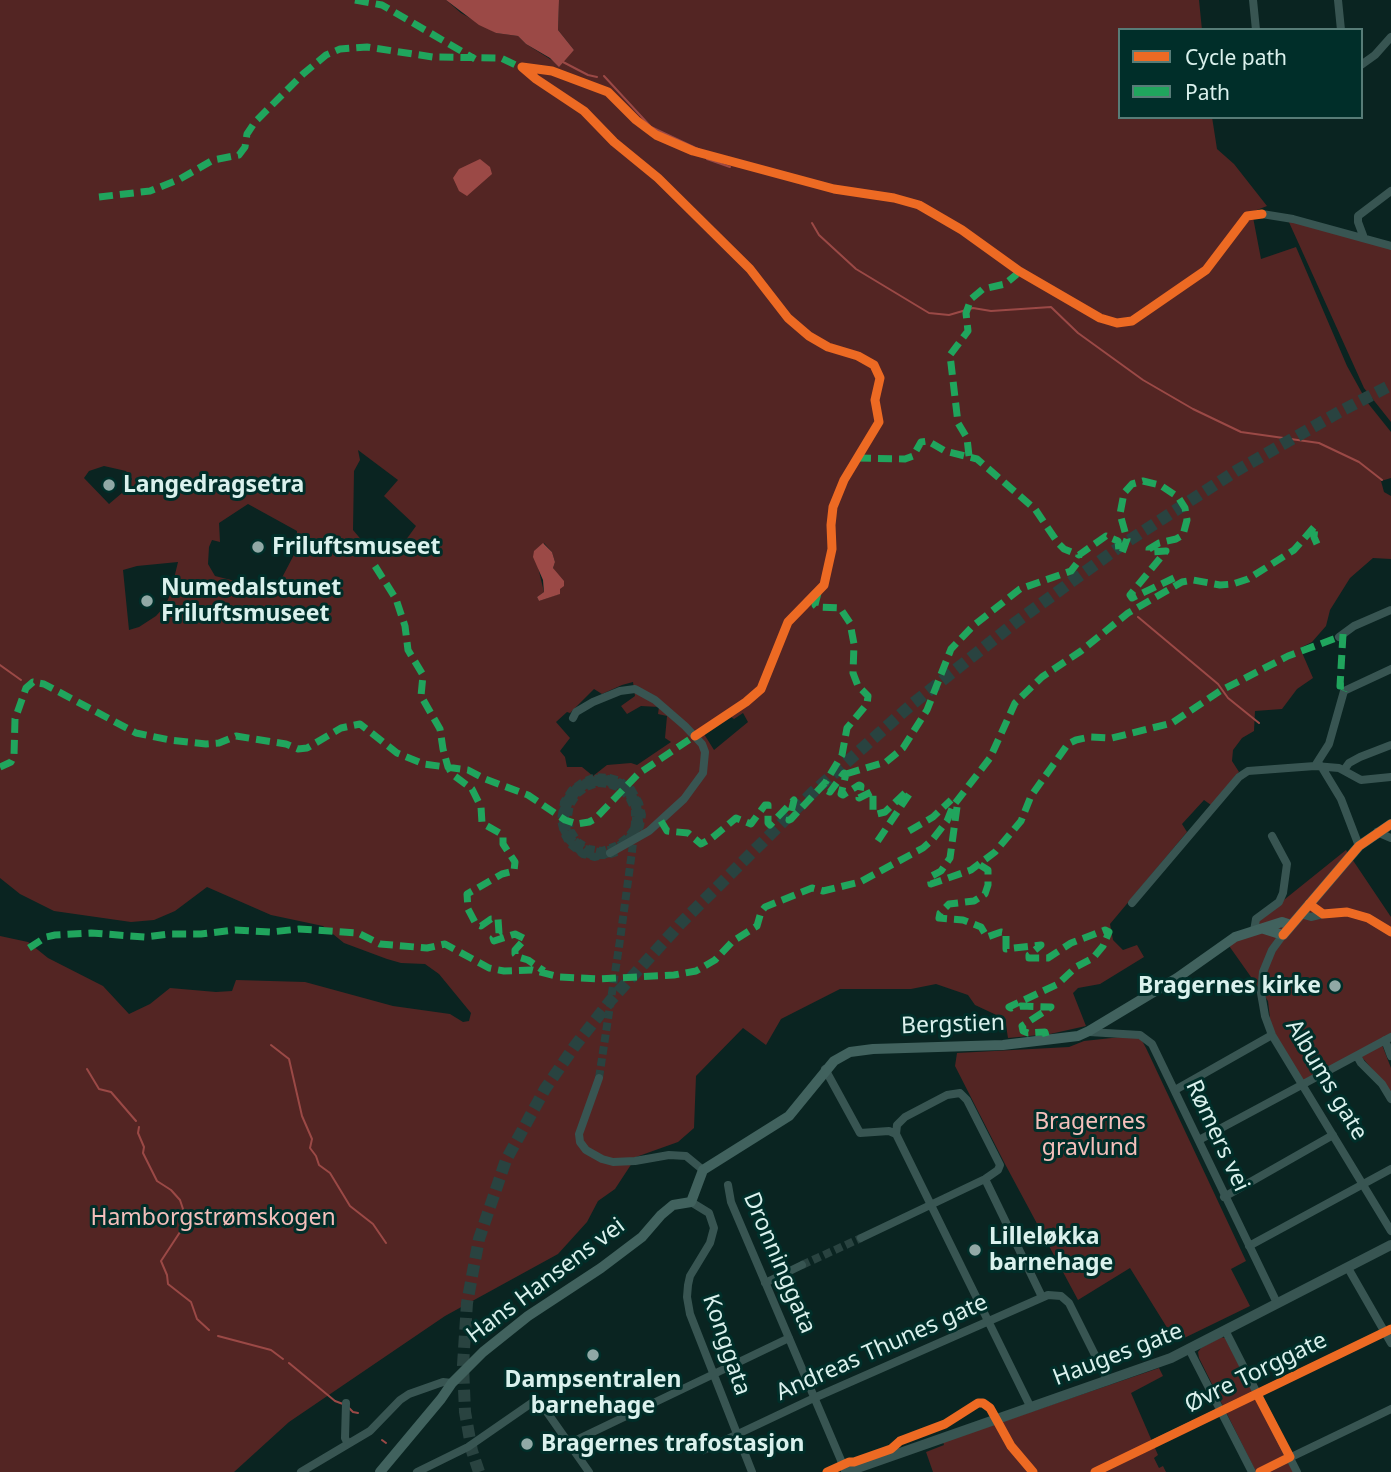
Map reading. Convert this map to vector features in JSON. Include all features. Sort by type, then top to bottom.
[{"type":"main road","points":[[1359,846],[1391,824]]},
{"type":"main road","name":"Albums gate","points":[[1283,935],[1359,846]]},
{"type":"main road","name":"Bergstien","points":[[703,1170],[789,1116],[825,1069],[850,1052],[1003,1045],[1068,1038],[1089,1031],[1177,978],[1235,937],[1282,922],[1291,925]]},
{"type":"main road","points":[[1259,930],[1283,935]]},
{"type":"main road","points":[[691,1202],[703,1170]]},
{"type":"main road","name":"Hans Hansens vei","points":[[380,1472],[452,1383],[483,1352],[515,1326],[642,1237],[673,1205],[691,1202]]},
{"type":"street","points":[[1253,0],[1256,28]]},
{"type":"street","points":[[1338,0],[1341,28]]},
{"type":"street","points":[[1363,64],[1391,37]]},
{"type":"street","points":[[1363,238],[1357,222],[1358,216],[1391,191]]},
{"type":"street","points":[[1262,214],[1293,219],[1391,246]]},
{"type":"street","points":[[1339,637],[1354,626],[1391,610]]},
{"type":"street","points":[[1318,766],[1329,744],[1344,691],[1391,669]]},
{"type":"street","points":[[573,718],[576,712],[593,702],[620,691],[635,689],[655,700],[685,726],[702,744],[705,752],[703,773],[684,799],[649,831],[610,853]]},
{"type":"street","points":[[1344,770],[1349,763],[1360,757],[1391,745]]},
{"type":"street","points":[[1318,766],[1341,799],[1359,846]]},
{"type":"street","points":[[1132,902],[1239,777],[1248,771],[1257,768],[1318,766],[1344,770],[1361,780],[1391,777]]},
{"type":"street","points":[[1377,832],[1391,838]]},
{"type":"street","name":"Bergstien","points":[[1259,930],[1256,919],[1279,902],[1283,893],[1287,864],[1272,836]]},
{"type":"street","points":[[1309,904],[1323,914]]},
{"type":"street","points":[[1301,914],[1311,917],[1347,912],[1379,924],[1391,932]]},
{"type":"street","name":"Albums gate","points":[[1283,935],[1268,958],[1261,982],[1265,1016],[1272,1035],[1391,1231]]},
{"type":"street","name":"Rømers vei","points":[[1089,1031],[1140,1035],[1152,1044],[1277,1303]]},
{"type":"street","points":[[1175,1090],[1272,1035]]},
{"type":"street","points":[[1199,1140],[1388,1039],[1391,1056]]},
{"type":"street","points":[[1357,1056],[1382,1084],[1391,1099]]},
{"type":"street","points":[[825,1069],[860,1133],[889,1131],[896,1134]]},
{"type":"street","points":[[599,1078],[579,1137],[582,1146],[594,1156],[613,1162],[669,1155],[686,1156],[703,1170]]},
{"type":"street","points":[[861,1238],[930,1206],[985,1179],[998,1170],[1000,1165],[967,1100],[960,1093],[947,1095],[905,1117],[897,1125],[896,1134],[930,1206],[987,1323],[1031,1408]]},
{"type":"street","points":[[1224,1197],[1334,1135]]},
{"type":"street","points":[[1248,1246],[1391,1169]]},
{"type":"street","points":[[985,1179],[1042,1297],[1053,1295],[1066,1300],[1108,1381]]},
{"type":"street","name":"Dronninggata","points":[[728,1185],[731,1202],[846,1472]]},
{"type":"street","name":"Konggata","points":[[691,1202],[709,1213],[714,1228],[705,1254],[690,1276],[687,1297],[690,1314],[752,1472]]},
{"type":"street","name":"Hauges gate","points":[[846,1472],[1108,1381],[1189,1349],[1391,1245]]},
{"type":"street","points":[[765,1283],[802,1265]]},
{"type":"street","points":[[1348,1268],[1391,1343]]},
{"type":"street","name":"Andreas Thunes gate","points":[[704,1450],[1042,1297]]},
{"type":"street","points":[[1225,1330],[1297,1472]]},
{"type":"street","name":"Øvre Torggate","points":[[1144,1448],[1384,1332]]},
{"type":"street","points":[[570,1443],[789,1338]]},
{"type":"street","points":[[1189,1349],[1252,1472]]},
{"type":"street","points":[[301,1472],[370,1431],[409,1394],[443,1382],[452,1383]]},
{"type":"street","points":[[346,1403],[345,1438],[348,1444]]},
{"type":"street","points":[[417,1472],[468,1447],[529,1404],[538,1403],[589,1472]]},
{"type":"street","points":[[1260,1472],[1391,1409]]},
{"type":"green space","name":"Hamborgstrømskogen","points":[[0,0],[446,0],[461,13],[496,33],[518,36],[558,64],[574,50],[558,30],[559,0],[1199,0],[1202,28],[1118,28],[1118,119],[1212,119],[1217,149],[1234,164],[1267,206],[1252,212],[1261,259],[1296,247],[1347,366],[1367,402],[1391,432],[1391,478],[1381,481],[1384,492],[1391,496],[1391,559],[1373,558],[1350,578],[1330,610],[1326,626],[1312,642],[1300,648],[1313,678],[1297,689],[1282,709],[1255,711],[1254,731],[1242,738],[1233,750],[1232,761],[1239,772],[1211,805],[1204,800],[1182,824],[1187,832],[1110,924],[1113,940],[1123,950],[1137,945],[1144,957],[1100,984],[1078,988],[1073,993],[1086,1026],[1050,1034],[1008,1038],[1005,1019],[975,1005],[968,995],[936,984],[911,989],[840,989],[781,1019],[766,1045],[743,1028],[696,1076],[694,1128],[678,1142],[636,1157],[615,1189],[598,1201],[587,1222],[558,1254],[445,1316],[289,1422],[234,1472],[0,1472],[0,936],[28,942],[48,958],[103,986],[129,1014],[150,1004],[170,988],[232,991],[236,980],[305,982],[393,1006],[450,1014],[463,1022],[469,1021],[471,1013],[439,974],[425,964],[401,963],[387,959],[344,943],[323,926],[271,915],[207,887],[175,911],[154,920],[131,922],[54,911],[20,894],[0,878]],"holes":[[[358,450],[398,480],[384,496],[416,526],[403,544],[390,555],[378,557],[360,547],[364,543],[353,530],[354,471],[360,460]],[[104,466],[126,471],[132,479],[122,493],[109,504],[84,478],[89,471]],[[248,504],[297,531],[297,549],[275,591],[215,576],[208,564],[209,547],[212,540],[220,542],[219,523]],[[544,543],[552,552],[555,562],[553,568],[557,575],[559,594],[539,601],[537,597],[544,592],[537,563]],[[178,562],[165,606],[156,616],[129,630],[123,570]],[[633,682],[635,696],[621,706],[627,714],[641,706],[659,707],[658,714],[667,716],[665,738],[671,742],[637,765],[607,765],[593,776],[582,767],[567,767],[565,757],[560,751],[570,738],[556,722],[567,712],[570,713],[594,689],[602,694]],[[743,713],[748,722],[714,750],[704,734],[731,717],[734,719]]]},
{"type":"green space","points":[[1288,220],[1391,248],[1391,422],[1364,388]]},
{"type":"green space","points":[[1346,850],[1391,917],[1391,1037],[1381,1042],[1391,1068],[1391,1099],[1373,1070],[1359,1054],[1303,1085],[1272,1035],[1268,1001],[1227,943],[1254,931],[1254,924]]},
{"type":"green space","name":"Bragernes gravlund","points":[[1130,1036],[1141,1039],[1146,1048],[1246,1261],[1231,1269],[1250,1306],[1176,1342],[1130,1268],[1078,1300],[955,1066],[957,1053],[1069,1047],[1084,1041]]},
{"type":"green space","points":[[1221,1337],[1225,1338],[1294,1472],[1256,1472],[1199,1358],[1198,1352],[1201,1348]]},
{"type":"green space","points":[[1159,1368],[1163,1376],[1131,1393],[1158,1455],[1154,1458],[1159,1468],[1163,1466],[1166,1472],[933,1472],[926,1452],[944,1445],[943,1442]]},
{"type":"shaded area","points":[[446,0],[559,0],[558,30],[574,50],[559,67],[518,36],[496,33],[479,25]]},
{"type":"shaded area","points":[[480,159],[490,167],[492,174],[467,196],[459,191],[453,178],[459,169]]},
{"type":"shaded area","points":[[543,543],[552,552],[555,562],[553,568],[564,581],[564,586],[560,589],[560,594],[539,601],[537,597],[544,592],[543,580],[533,557],[534,551]]},
{"type":"waterway","points":[[563,62],[597,77]]},
{"type":"waterway","points":[[604,76],[651,127],[700,150]]},
{"type":"waterway","points":[[707,159],[730,167]]},
{"type":"waterway","points":[[812,223],[819,235],[856,269],[929,313],[949,315],[973,308],[991,311],[1051,307],[1078,333],[1143,380],[1193,409],[1241,432],[1319,443],[1359,462],[1382,480]]},
{"type":"waterway","points":[[1138,617],[1218,684],[1228,698],[1259,723]]},
{"type":"waterway","points":[[0,665],[21,680]]},
{"type":"waterway","points":[[271,1045],[289,1059],[302,1116],[312,1139],[310,1148],[319,1165],[330,1173],[350,1206],[373,1224],[386,1243]]},
{"type":"waterway","points":[[87,1069],[99,1089],[111,1092],[136,1121]]},
{"type":"waterway","points":[[139,1127],[143,1153],[157,1181],[171,1190],[180,1200],[183,1209],[182,1229],[161,1261],[168,1284],[191,1302],[197,1319],[209,1330]]},
{"type":"waterway","points":[[218,1336],[271,1350],[283,1359]]},
{"type":"waterway","points":[[289,1363],[335,1401],[343,1404]]},
{"type":"waterway","points":[[349,1408],[358,1413]]},
{"type":"waterway","points":[[382,1440],[386,1443]]},
{"type":"tunnel","points":[[479,1472],[465,1412],[463,1365],[467,1303],[479,1239],[506,1160],[545,1089],[611,1000],[681,923],[812,793],[911,705],[1016,622],[1122,545],[1236,471],[1391,385]]},
{"type":"tunnel","points":[[610,853],[595,857],[583,854],[570,844],[564,833],[561,820],[564,802],[572,790],[583,782],[596,777],[610,778],[631,789],[642,815],[633,840]]},
{"type":"tunnel","points":[[617,852],[591,855],[580,851],[569,840],[563,828],[563,811],[576,788],[592,779],[605,778],[619,782],[630,790],[638,803],[640,816],[638,831],[629,842]]},
{"type":"tunnel","points":[[616,851],[588,853],[568,836],[564,811],[569,799],[580,786],[605,779],[619,783],[630,791],[637,804],[639,821],[627,842]]},
{"type":"tunnel","points":[[599,1078],[631,859],[633,843],[634,830],[635,823],[635,810],[629,797],[620,788],[597,783],[577,794],[570,805],[568,816],[570,830],[578,842],[589,849],[602,851],[616,846],[628,837],[634,829],[636,825],[636,810],[633,800],[625,790],[614,784],[600,782],[589,784],[579,791],[571,800],[566,816],[567,827],[574,840],[585,849],[599,852],[613,849],[625,842],[633,833],[635,829],[638,816],[634,799],[622,786],[605,781],[588,783],[578,790],[568,804],[565,816],[567,831],[573,841],[585,850],[599,853],[613,850]]},
{"type":"tunnel","points":[[802,1265],[861,1238]]},
{"type":"marked path","points":[[355,0],[382,5],[475,59]]},
{"type":"marked path","points":[[99,197],[150,191],[180,179],[213,160],[239,155],[255,122],[303,74],[326,55],[340,49],[367,47],[433,57],[501,58],[526,70]]},
{"type":"marked path","points":[[969,456],[967,438],[958,423],[950,355],[968,331],[966,313],[971,299],[983,289],[1005,284],[1017,274]]},
{"type":"marked path","points":[[857,458],[905,459],[913,456],[921,442],[928,441],[945,451],[977,459],[1035,509],[1064,549],[1079,555],[1106,536],[1118,541],[1119,552],[1122,553],[1127,539],[1120,514],[1124,493],[1132,484],[1143,481],[1160,485],[1178,497],[1185,508],[1187,520],[1183,535],[1149,549],[1149,552],[1166,551],[1130,595],[1132,598],[1174,578]]},
{"type":"marked path","points":[[29,948],[46,937],[55,935],[91,933],[145,937],[235,930],[271,932],[299,929],[358,933],[380,944],[427,948],[445,944],[489,968],[504,971],[532,970],[560,977],[599,979],[674,975],[696,971],[715,960],[733,941],[757,926],[765,907],[812,888],[823,891],[860,882],[923,848],[947,821],[953,806],[990,758],[1015,703],[1042,677],[1081,651],[1128,613],[1182,582],[1193,580],[1220,585],[1248,579],[1294,550],[1315,526],[1314,537],[1317,544]]},
{"type":"marked path","points":[[846,774],[886,762],[903,748],[927,710],[951,649],[973,626],[1020,589],[1071,571],[1078,562],[1079,555]]},
{"type":"marked path","points":[[375,566],[396,599],[405,626],[408,650],[423,675],[421,696],[440,729],[448,767],[452,774],[472,789],[481,807],[482,823],[503,835],[503,844],[515,862],[514,871],[502,874],[467,894],[468,909],[476,924],[481,926],[491,919],[498,919],[499,933],[493,938],[494,941],[515,934],[525,939],[515,950],[515,954],[544,971]]},
{"type":"marked path","points":[[818,593],[815,605],[817,607],[840,608],[850,623],[854,644],[853,673],[858,686],[868,696],[867,704],[847,728],[842,755],[825,783]]},
{"type":"marked path","points":[[1343,634],[1340,686],[1346,686],[1344,691]]},
{"type":"marked path","points":[[957,807],[950,858],[941,871],[930,877],[931,884],[971,870],[995,852],[1021,821],[1031,796],[1068,744],[1090,737],[1112,738],[1172,723],[1220,691],[1288,656],[1339,637]]},
{"type":"marked path","points":[[0,767],[11,762],[14,756],[15,719],[26,688],[33,682],[44,684],[136,733],[170,740],[206,744],[219,743],[236,736],[286,744],[298,749],[307,748],[341,728],[360,724],[397,753],[424,764],[468,770],[528,795],[565,820],[577,824],[595,819],[638,774],[699,733]]},
{"type":"marked path","points":[[661,821],[667,831],[688,833],[701,844],[736,818],[751,824],[765,805],[768,805],[770,825],[794,800],[789,820],[825,783],[826,790],[830,792],[844,773],[846,774],[841,794],[859,785],[859,798],[873,791],[873,811],[877,814],[885,812],[905,793],[910,793],[875,845]]},
{"type":"marked path","points":[[909,831],[933,817],[951,800]]},
{"type":"marked path","points":[[980,865],[988,870],[985,894],[974,901],[949,904],[939,918],[963,920],[981,927],[987,937],[1006,933],[1006,949],[1041,945],[1029,958],[1048,958],[1071,943],[1105,930],[1109,932],[1103,946],[1093,958],[1076,967],[1058,984],[1009,1007],[1051,1007],[1022,1026],[1023,1031],[1028,1033],[1045,1032],[1047,1040]]},
{"type":"cycle path","points":[[522,67],[584,111],[614,142],[658,178],[750,269],[788,318],[809,336],[828,347],[858,356],[874,365],[880,378],[875,400],[879,422],[844,480],[833,507],[832,549],[824,585],[788,622],[761,689],[695,736]]},
{"type":"cycle path","points":[[522,67],[552,71],[608,92],[636,120],[656,135],[693,151],[834,189],[894,198],[919,205],[962,230],[1019,271],[1100,318],[1117,323],[1132,321],[1206,270],[1247,216],[1262,214]]},
{"type":"cycle path","points":[[1283,935],[1359,846],[1391,824]]},
{"type":"cycle path","points":[[1309,904],[1323,914],[1347,912],[1368,918],[1391,932]]},
{"type":"cycle path","points":[[1095,1472],[1391,1329]]},
{"type":"cycle path","points":[[1257,1394],[1290,1457],[1260,1472]]},
{"type":"cycle path","points":[[827,1472],[891,1449],[900,1441],[945,1424],[978,1403],[990,1408],[1011,1446],[1033,1472]]},
{"type":"place","name":"Langedragsetra","points":[[109,485]]},
{"type":"place","name":"Friluftsmuseet","points":[[258,547]]},
{"type":"place","name":"Numedalstunet Friluftsmuseet","points":[[147,601]]},
{"type":"place","name":"Bragernes kirke","points":[[1335,986]]},
{"type":"place","name":"Lilleløkka barnehage","points":[[975,1250]]},
{"type":"place","name":"Dampsentralen barnehage","points":[[593,1355]]},
{"type":"place","name":"Bragernes trafostasjon","points":[[527,1444]]}]
